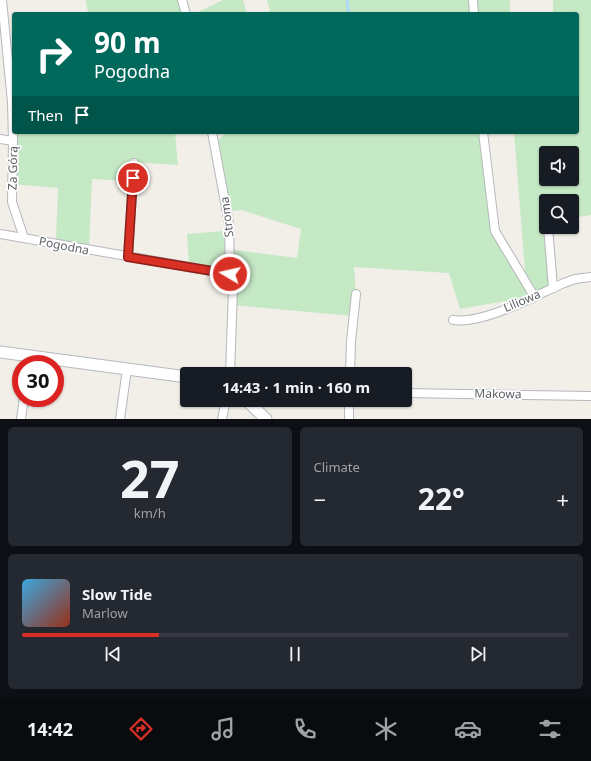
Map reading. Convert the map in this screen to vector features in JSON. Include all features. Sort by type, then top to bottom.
[{"type":"street","name":"Za Górą","points":[[2,0],[12,102]]},
{"type":"street","points":[[182,0],[185,12]]},
{"type":"street","points":[[473,0],[474,12]]},
{"type":"street","name":"Za Górą","points":[[13,134],[12,202],[24,238]]},
{"type":"street","name":"Stroma","points":[[212,134],[229,224],[230,274],[233,297],[230,367]]},
{"type":"street","points":[[483,134],[495,231],[534,296]]},
{"type":"street","points":[[0,139],[13,141]]},
{"type":"street","points":[[128,257],[134,163]]},
{"type":"street","name":"Pogodna","points":[[0,234],[230,274]]},
{"type":"street","points":[[549,234],[553,288]]},
{"type":"street","name":"Liliowa","points":[[453,320],[470,321],[575,279],[591,278]]},
{"type":"street","points":[[350,367],[351,341],[356,294]]},
{"type":"street","points":[[0,352],[12,355]]},
{"type":"street","points":[[64,363],[180,376]]},
{"type":"street","points":[[120,419],[127,369]]},
{"type":"street","name":"Makowa","points":[[412,393],[591,396]]},
{"type":"street","points":[[21,419],[23,407]]},
{"type":"street","points":[[222,419],[225,407]]},
{"type":"street","points":[[253,407],[266,419]]},
{"type":"street","points":[[349,407],[349,419]]},
{"type":"green space","points":[[86,0],[180,0],[184,12],[88,12]]},
{"type":"green space","points":[[223,0],[243,0],[246,12],[198,12]]},
{"type":"green space","points":[[267,0],[510,0],[510,12],[269,12],[270,10]]},
{"type":"green space","points":[[553,0],[591,0],[591,215],[579,217],[579,194],[539,194],[539,234],[547,234],[557,286],[534,296],[460,309],[449,273],[354,267],[356,294],[353,316],[233,305],[230,274],[234,250],[297,258],[301,229],[241,210],[230,211],[218,140],[225,134],[483,134],[495,231],[533,294],[525,271],[514,134],[579,134],[579,12],[553,12]]},
{"type":"green space","points":[[13,134],[175,134],[178,165],[130,162],[129,181],[92,179],[89,247],[56,241],[58,188],[12,184]]},
{"type":"green space","points":[[224,231],[226,235],[227,264],[225,271],[212,266],[189,264],[187,234]]},
{"type":"waterway","points":[[347,0],[349,12]]},
{"type":"route","points":[[133,178],[128,257],[230,274]]}]
